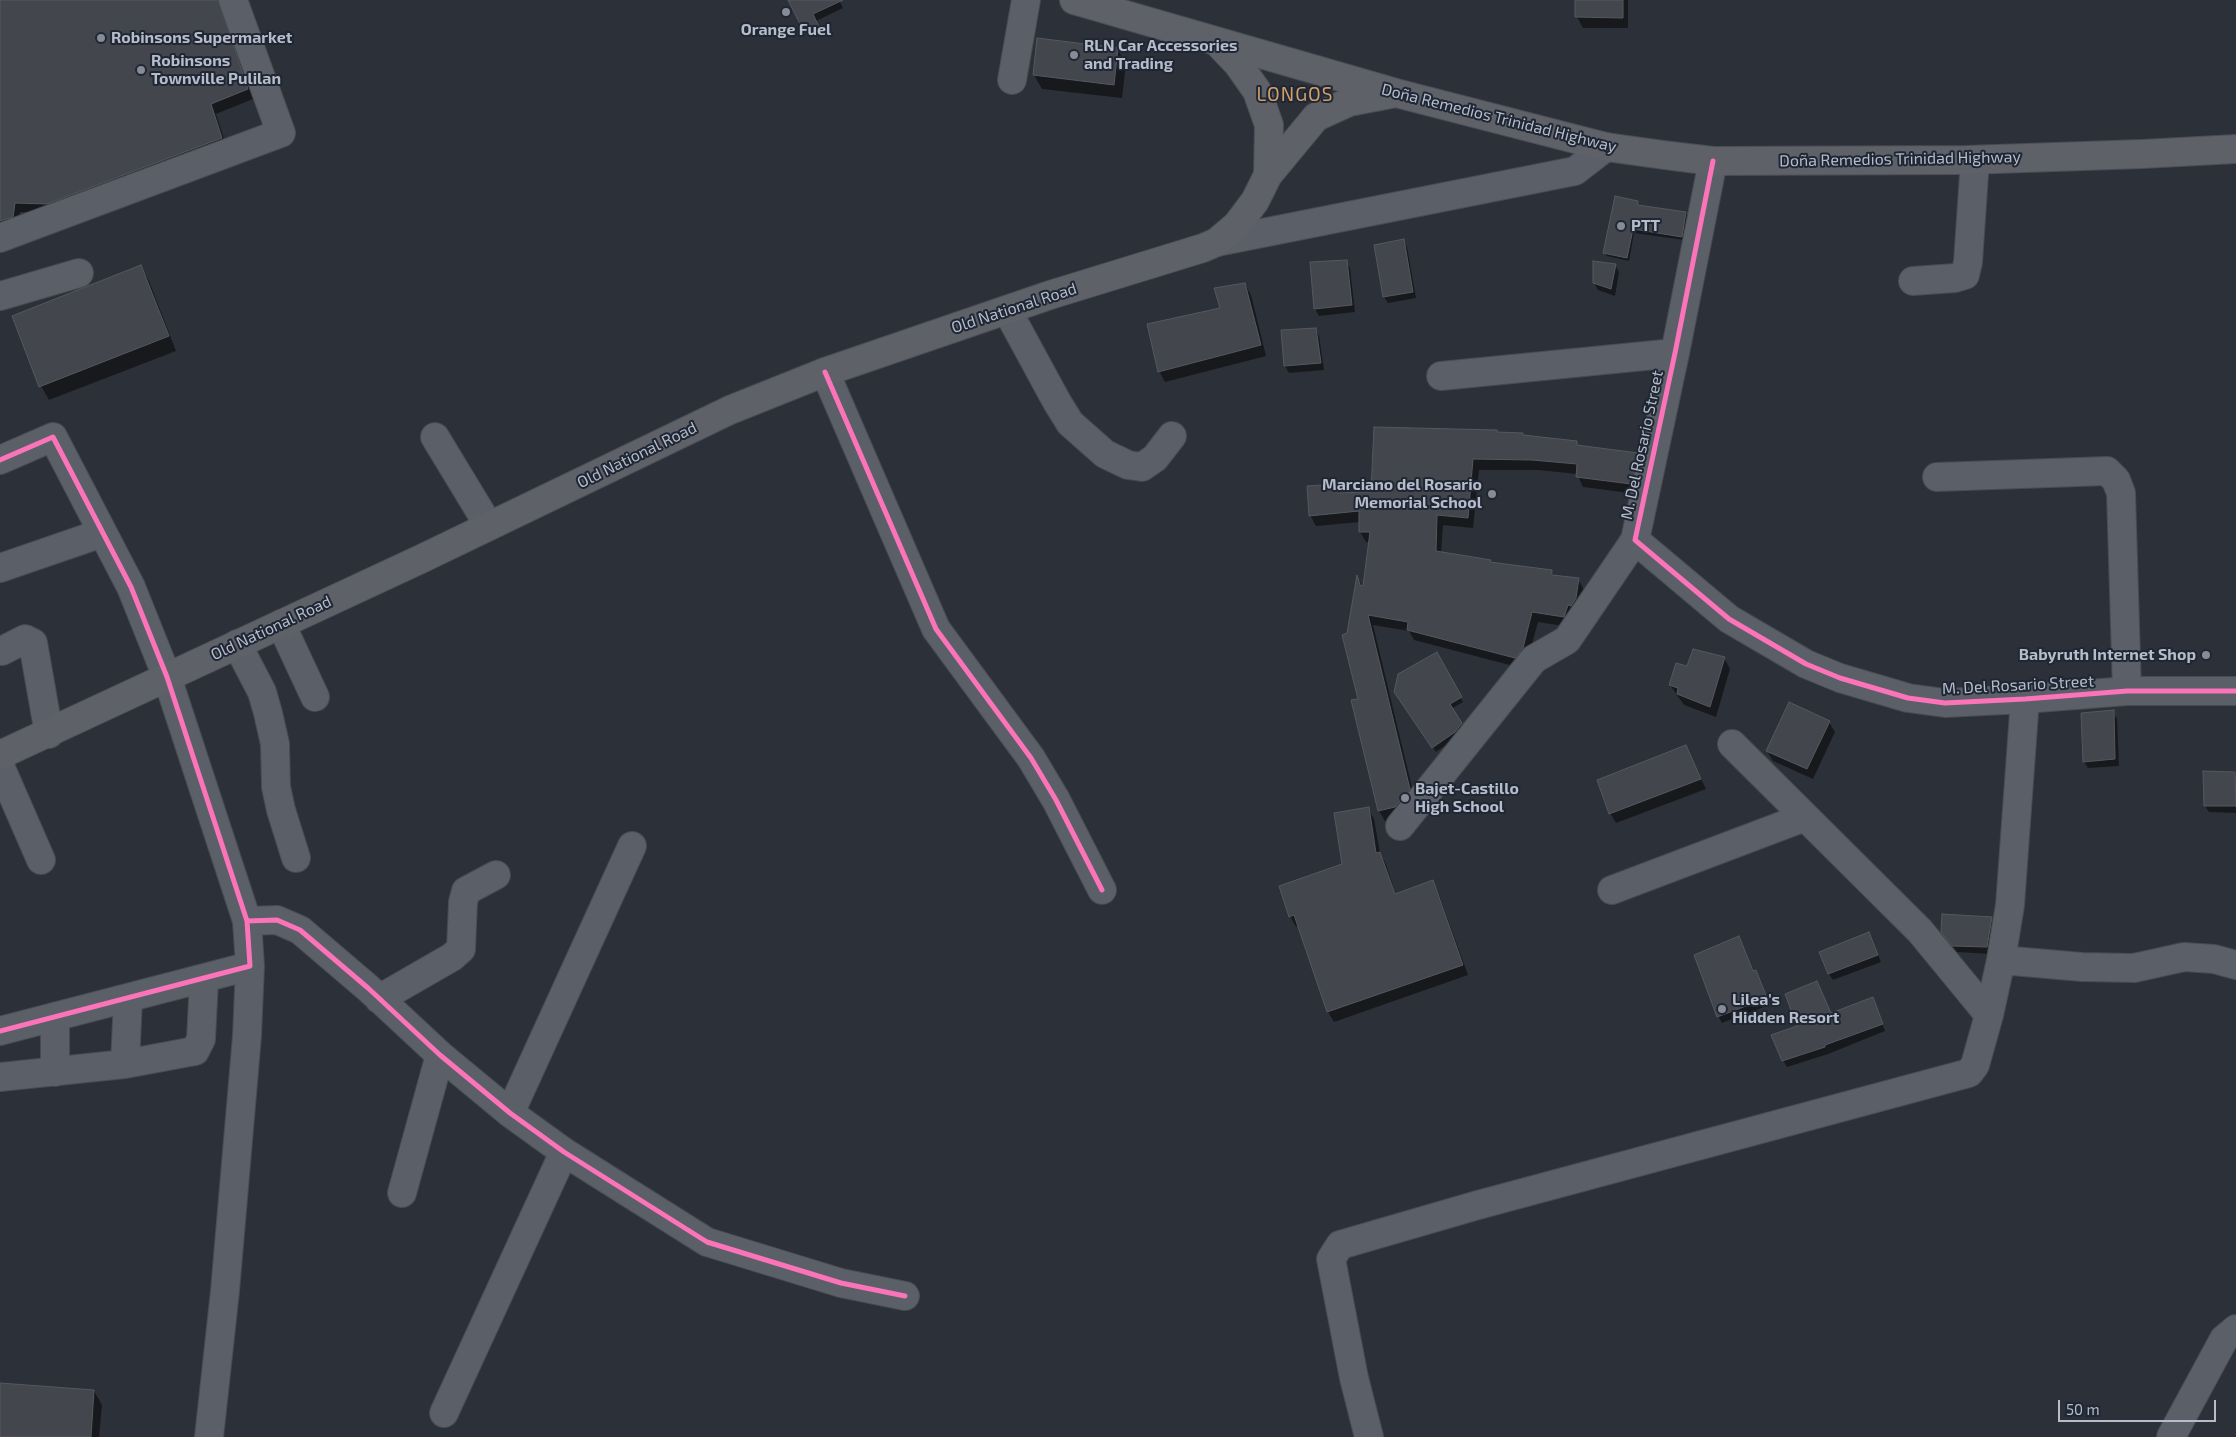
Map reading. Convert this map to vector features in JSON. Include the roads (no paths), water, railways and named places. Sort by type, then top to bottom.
[{"type":"main road","name":"Doña Remedios Trinidad Highway","points":[[1074,0],[1396,93],[1606,147],[1713,161],[1975,160],[2142,154],[2236,148]]},
{"type":"main road","name":"Old National Road","points":[[1217,42],[1238,64],[1257,91],[1268,125],[1268,175]]},
{"type":"main road","name":"Old National Road","points":[[0,755],[49,734],[730,410],[825,372],[1007,310],[1217,242],[1237,224],[1255,201],[1268,175],[1316,117],[1349,102],[1396,93]]},
{"type":"street","points":[[0,238],[281,132],[233,0]]},
{"type":"street","points":[[1012,80],[1026,0]]},
{"type":"street","points":[[1217,242],[1575,172],[1606,147]]},
{"type":"street","points":[[1913,281],[1965,276],[1968,262],[1975,160]]},
{"type":"street","name":"M. Del Rosario Street","points":[[1713,161],[1635,540],[1729,619],[1806,664],[1840,678],[1908,698],[1945,703],[2127,691],[2236,691]]},
{"type":"street","points":[[0,296],[79,273]]},
{"type":"street","points":[[1007,310],[1070,423],[1105,454],[1128,465],[1142,467],[1155,458],[1172,436]]},
{"type":"street","points":[[1441,376],[1675,353]]},
{"type":"street","points":[[825,372],[936,629],[1031,758],[1056,800],[1102,890]]},
{"type":"street","points":[[435,437],[489,526]]},
{"type":"street","points":[[0,460],[53,438],[64,454],[130,587],[167,677],[247,921],[250,966],[247,1036],[209,1437]]},
{"type":"street","points":[[1937,478],[2108,472],[2116,480],[2121,493],[2127,691]]},
{"type":"street","points":[[0,568],[102,533]]},
{"type":"street","points":[[1400,826],[1534,660],[1567,640],[1635,540]]},
{"type":"street","points":[[280,624],[315,697]]},
{"type":"street","points":[[2,651],[25,640],[33,643],[49,734]]},
{"type":"street","points":[[237,644],[262,692],[268,713],[275,744],[276,788],[296,858]]},
{"type":"street","points":[[1369,1437],[1354,1378],[1331,1260],[1340,1245],[1478,1205],[1969,1073],[1975,1065],[1989,1015],[2001,960],[2011,895],[2026,699]]},
{"type":"street","points":[[1732,744],[1920,932],[1989,1015]]},
{"type":"street","points":[[0,766],[41,860]]},
{"type":"street","points":[[1612,890],[1805,817]]},
{"type":"street","points":[[510,1113],[632,846]]},
{"type":"street","points":[[380,999],[452,957],[461,949],[463,902],[466,891],[496,875]]},
{"type":"street","points":[[247,921],[277,920],[300,930],[380,999],[440,1055],[510,1113],[564,1152],[707,1242],[841,1283],[905,1296]]},
{"type":"street","points":[[2001,960],[2082,967],[2134,968],[2184,957],[2214,959],[2236,965]]},
{"type":"street","points":[[0,1031],[204,980],[250,966]]},
{"type":"street","points":[[0,1077],[125,1064],[195,1052],[200,1040],[204,980]]},
{"type":"street","points":[[125,1064],[128,999]]},
{"type":"street","points":[[54,1017],[55,1072]]},
{"type":"street","points":[[402,1193],[440,1055]]},
{"type":"street","points":[[444,1413],[564,1152]]},
{"type":"street","points":[[2171,1437],[2224,1339],[2236,1329]]},
{"type":"place","name":"Orange Fuel","points":[[786,12]]},
{"type":"place","name":"Robinsons Supermarket","points":[[101,38]]},
{"type":"place","name":"RLN Car Accessories and Trading","points":[[1074,55]]},
{"type":"place","name":"Robinsons Townville Pulilan","points":[[141,70]]},
{"type":"place","name":"PTT","points":[[1621,226]]},
{"type":"place","name":"Marciano del Rosario Memorial School","points":[[1492,494]]},
{"type":"place","name":"Babyruth Internet Shop","points":[[2206,655]]},
{"type":"place","name":"Bajet-Castillo High School","points":[[1405,798]]},
{"type":"place","name":"Lilea's Hidden Resort","points":[[1722,1009]]},
{"type":"district","name":"LONGOS","points":[[1295,95]]}]
